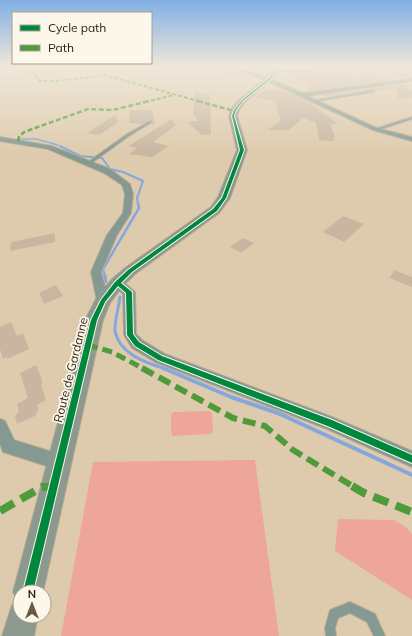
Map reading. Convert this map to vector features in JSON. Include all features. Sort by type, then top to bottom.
[{"type":"street","name":"Route de Gardanne","points":[[30,584],[94,320],[110,292],[130,271],[215,210],[224,198],[242,150],[233,116],[234,111],[239,104],[249,96]]},
{"type":"street","points":[[300,96],[377,129],[411,139]]},
{"type":"street","points":[[0,139],[50,147],[92,161],[126,184],[129,194],[127,213],[112,235],[96,272],[110,292],[129,292],[130,335],[137,344],[160,358],[332,424],[412,459]]},
{"type":"street","points":[[2,434],[9,446],[59,462]]},
{"type":"street","points":[[18,636],[21,624]]},
{"type":"lane","points":[[312,101],[348,96]]},
{"type":"lane","points":[[377,129],[412,118]]},
{"type":"lane","points":[[92,161],[101,156],[104,151],[128,135],[151,122]]},
{"type":"lane","points":[[331,636],[330,628],[334,614],[350,607],[371,618],[380,636]]},
{"type":"shaded area","points":[[209,411],[212,413],[213,432],[210,434],[173,436],[171,433],[171,415],[173,412]]},
{"type":"shaded area","points":[[255,460],[279,636],[61,636],[93,462]]},
{"type":"shaded area","points":[[338,519],[394,520],[407,528],[412,534],[412,600],[335,551]]},
{"type":"building","points":[[195,96],[210,96],[211,135],[202,135],[187,122],[198,121],[193,114]]},
{"type":"building","points":[[256,96],[296,96],[307,101],[337,123],[331,125],[335,138],[333,138],[334,141],[319,140],[316,123],[303,118],[289,130],[268,130],[281,121],[275,101],[254,97]]},
{"type":"building","points":[[397,96],[412,96],[412,97],[398,99]]},
{"type":"building","points":[[130,110],[152,110],[155,125],[151,125],[153,122],[151,120],[142,124],[129,123]]},
{"type":"building","points":[[115,115],[119,122],[99,135],[87,133]]},
{"type":"building","points":[[172,119],[176,125],[153,142],[169,146],[152,157],[129,154],[137,148],[128,146]]},
{"type":"building","points":[[343,216],[364,224],[344,242],[323,232]]},
{"type":"building","points":[[55,233],[55,242],[10,251],[11,242]]},
{"type":"building","points":[[243,238],[254,243],[241,253],[230,247]]},
{"type":"building","points":[[394,270],[412,277],[412,287],[390,278]]},
{"type":"building","points":[[56,285],[63,296],[44,304],[39,293]]},
{"type":"building","points":[[11,322],[17,336],[23,333],[29,349],[7,359],[6,357],[3,359],[0,349],[0,327]]},
{"type":"building","points":[[36,365],[42,380],[41,385],[46,400],[37,405],[38,410],[35,416],[17,424],[15,417],[19,411],[17,404],[28,398],[20,373]]},
{"type":"waterway","points":[[21,139],[36,139],[58,145]]},
{"type":"waterway","points":[[60,146],[80,156],[102,158],[110,169],[123,172],[143,181],[137,198],[138,204]]},
{"type":"waterway","points":[[105,277],[103,269],[139,208],[138,203]]},
{"type":"waterway","points":[[105,276],[106,282]]},
{"type":"waterway","points":[[120,297],[115,331],[122,346],[135,357],[163,368]]},
{"type":"waterway","points":[[163,368],[231,397],[280,414],[412,475]]},
{"type":"marked path","points":[[18,141],[19,137],[24,132],[88,109],[94,108],[113,110],[171,96]]},
{"type":"marked path","points":[[179,96],[234,111]]},
{"type":"marked path","points":[[88,345],[112,352],[233,418],[265,426],[293,450],[364,493],[412,512]]},
{"type":"marked path","points":[[0,511],[42,487],[53,487]]},
{"type":"cycle path","points":[[30,584],[94,320],[103,301],[117,283],[130,271],[215,210],[224,198],[242,150],[233,116],[238,105],[248,96]]},
{"type":"cycle path","points":[[117,283],[129,292],[130,335],[137,344],[160,358],[332,424],[412,459]]}]
